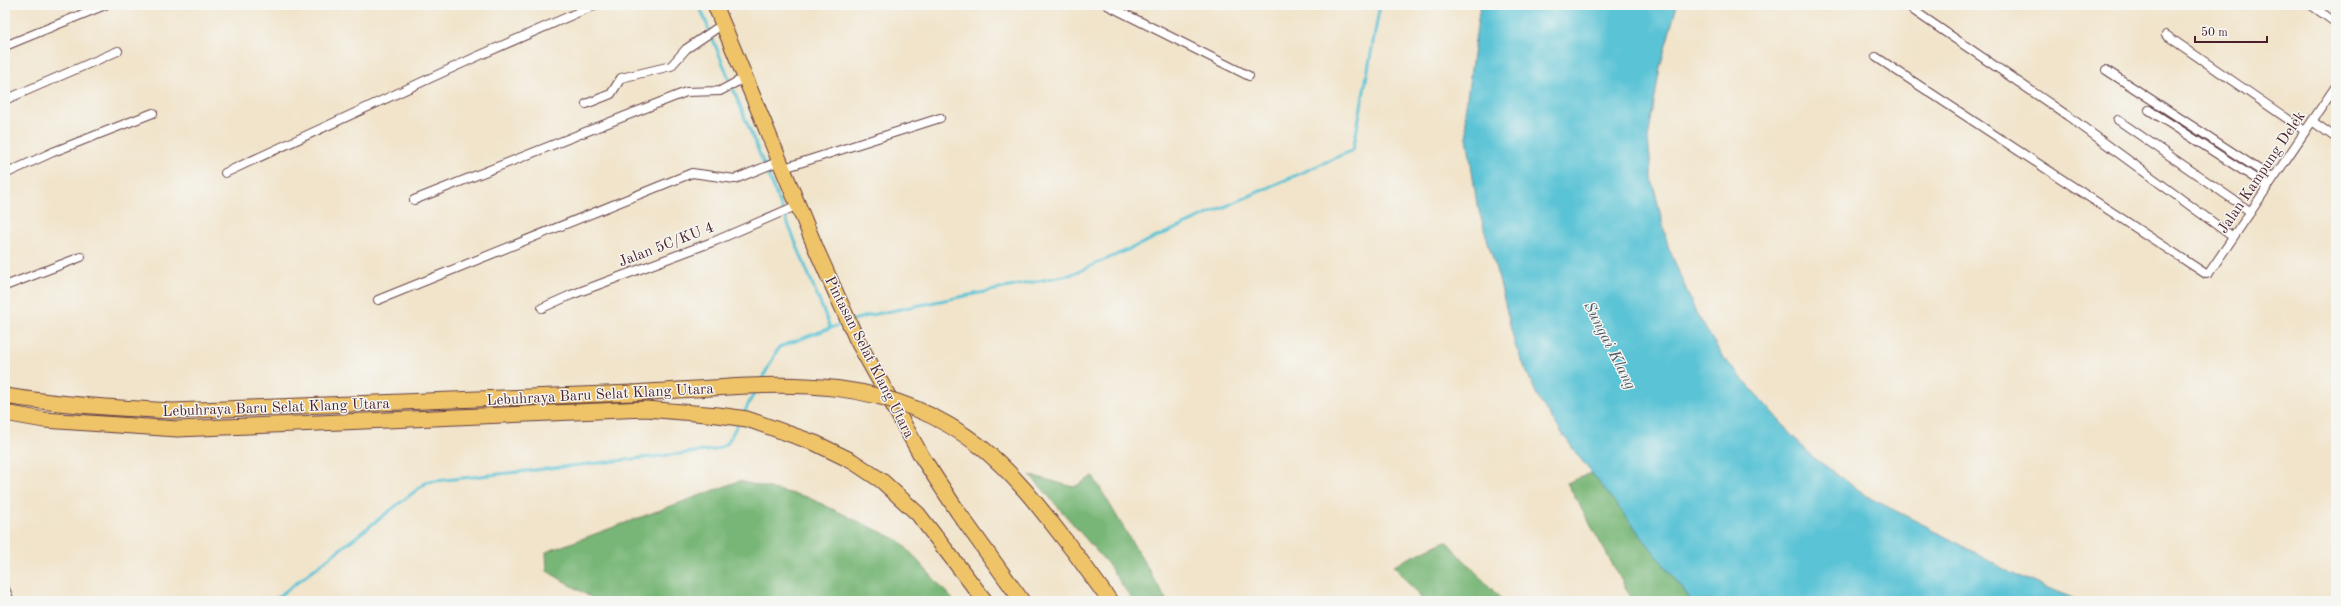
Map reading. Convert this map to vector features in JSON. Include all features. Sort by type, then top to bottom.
[{"type":"highway","name":"Pintasan Selat Klang Utara","points":[[715,5],[718,27],[798,204],[857,340],[922,457],[958,512],[1022,601]]},
{"type":"highway","name":"Lebuhraya Baru Selat Klang Utara","points":[[5,396],[43,402],[108,408],[173,410],[781,386],[823,386],[862,391],[916,408],[982,448],[1026,491],[1110,601]]},
{"type":"highway","name":"Lebuhraya Baru Selat Klang Utara","points":[[5,413],[44,420],[176,429],[646,409],[747,419],[815,443],[852,461],[882,481],[918,514],[986,601]]},
{"type":"street","points":[[5,46],[105,5]]},
{"type":"street","points":[[225,173],[476,57],[595,5]]},
{"type":"street","points":[[1107,5],[1249,76]]},
{"type":"street","points":[[2311,5],[2336,23]]},
{"type":"street","points":[[1913,10],[2068,116],[2233,237]]},
{"type":"street","points":[[586,104],[611,94],[621,78],[671,66],[686,49],[718,27]]},
{"type":"street","points":[[2166,35],[2305,131]]},
{"type":"street","points":[[5,100],[118,51]]},
{"type":"street","name":"Jalan Kampung Delek","points":[[1876,56],[2203,273],[2209,273],[2251,212],[2272,178],[2336,86]]},
{"type":"street","points":[[2106,70],[2272,178]]},
{"type":"street","points":[[414,200],[686,92],[720,91],[741,80]]},
{"type":"street","points":[[2149,110],[2203,143],[2267,186]]},
{"type":"street","points":[[5,174],[53,152],[153,113]]},
{"type":"street","points":[[378,300],[692,173],[735,179],[779,164],[940,118]]},
{"type":"street","points":[[2118,120],[2251,212]]},
{"type":"street","points":[[2312,121],[2336,138]]},
{"type":"street","name":"Jalan 5C/KU 4","points":[[542,308],[571,295],[715,241],[798,204]]},
{"type":"street","points":[[5,286],[81,257]]},
{"type":"street","points":[[5,589],[10,601]]},
{"type":"green space","points":[[1592,473],[1692,601],[1633,601],[1567,483]]},
{"type":"green space","points":[[1030,475],[1074,487],[1093,476],[1167,601],[1133,601],[1107,563]]},
{"type":"green space","points":[[739,481],[807,497],[900,541],[954,601],[597,601],[547,571],[546,552]]},
{"type":"green space","points":[[1446,541],[1503,601],[1423,601],[1394,565]]},
{"type":"water","name":"Sungai Klang","points":[[1480,5],[1677,5],[1660,67],[1648,139],[1652,179],[1668,246],[1695,311],[1723,357],[1809,454],[1870,498],[1926,526],[2011,573],[2080,601],[1692,601],[1576,453],[1539,400],[1515,345],[1500,283],[1477,204],[1467,137],[1465,112]]},
{"type":"waterway","points":[[699,5],[830,327]]},
{"type":"waterway","points":[[853,320],[871,315],[1073,274],[1353,150],[1380,5]]},
{"type":"waterway","points":[[761,381],[779,347],[844,323]]},
{"type":"waterway","points":[[743,415],[755,391]]},
{"type":"waterway","points":[[273,601],[427,482],[714,450],[727,444],[738,423]]}]
